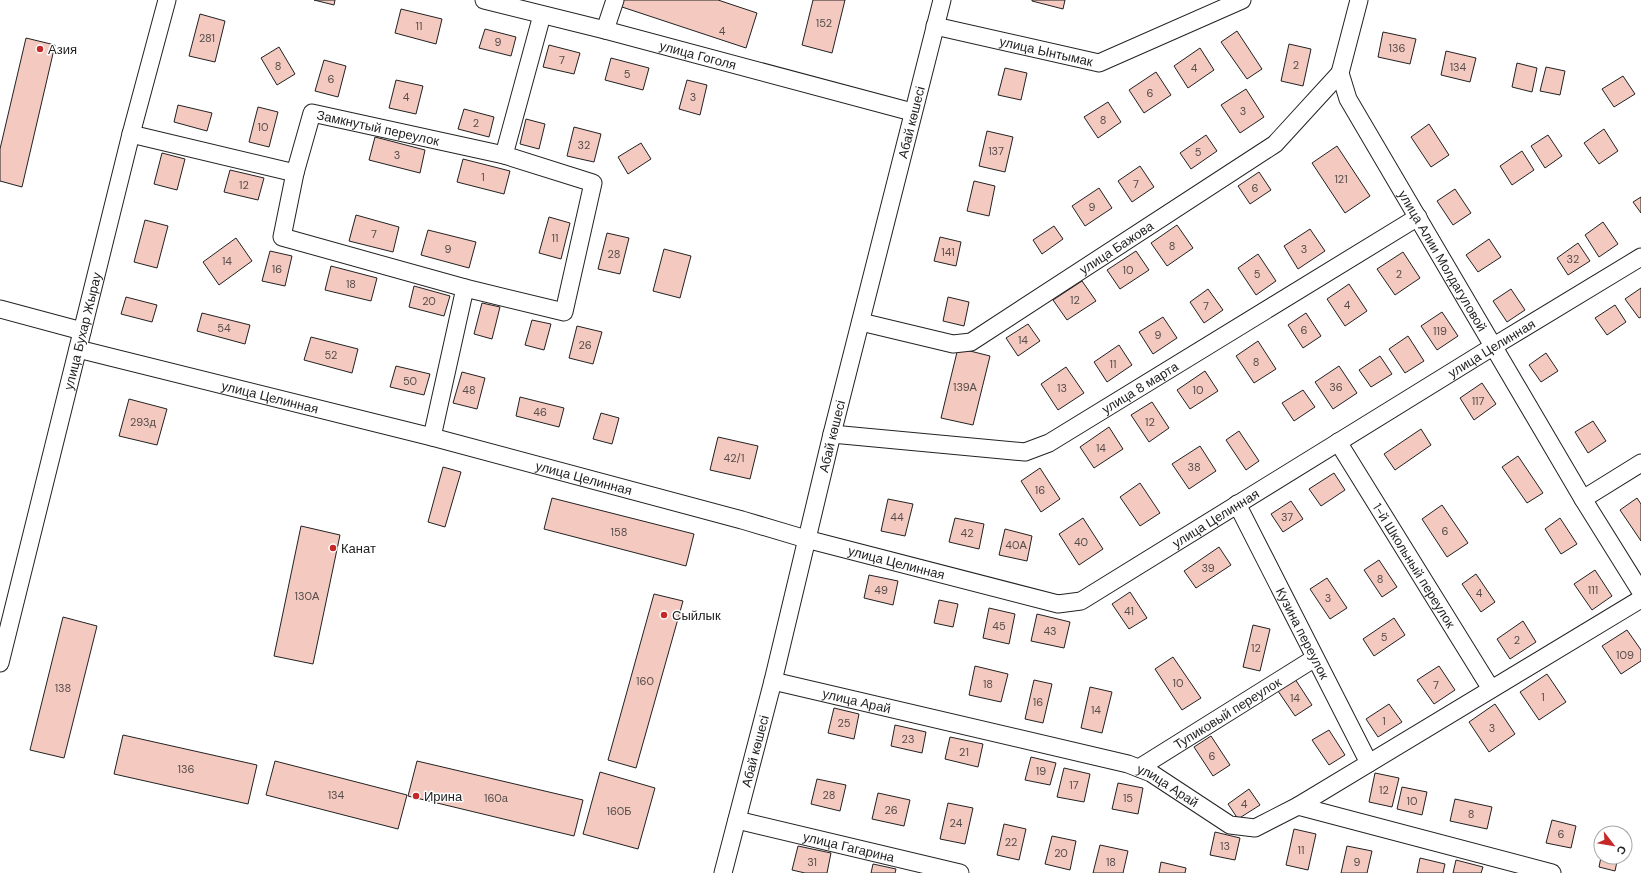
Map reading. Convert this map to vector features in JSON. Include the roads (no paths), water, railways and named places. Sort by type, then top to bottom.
[{"type":"street","name":"улица Бухар Жырау","points":[[0,663],[131,134],[167,0]]},
{"type":"street","name":"улица Гоголя","points":[[484,0],[606,30],[912,112]]},
{"type":"street","points":[[606,30],[615,0]]},
{"type":"street","name":"Абай көшесі","points":[[723,873],[773,680],[806,539],[912,112],[942,0]]},
{"type":"street","name":"улица Ынтымак","points":[[935,26],[1099,63],[1242,0]]},
{"type":"street","points":[[1340,73],[1359,0]]},
{"type":"street","points":[[504,155],[542,15]]},
{"type":"street","name":"улица Алии Молдагуловой","points":[[1340,73],[1348,99],[1583,499],[1641,592]]},
{"type":"street","name":"улица Бажова","points":[[861,322],[953,344],[971,342],[1275,144],[1340,73]]},
{"type":"street","name":"Замкнутый переулок","points":[[312,113],[504,155],[593,183],[564,312],[465,288],[282,237],[295,173],[312,113]]},
{"type":"street","points":[[131,134],[295,173]]},
{"type":"street","name":"улица 8 марта","points":[[832,434],[1025,452],[1049,443],[1418,217]]},
{"type":"street","name":"улица Целинная","points":[[78,349],[432,437],[734,518],[806,539],[1058,604],[1081,600],[1641,257]]},
{"type":"street","points":[[432,437],[465,288]]},
{"type":"street","points":[[0,309],[82,331]]},
{"type":"street","name":"1-й Школьный переулок","points":[[1338,442],[1491,689]]},
{"type":"street","points":[[1583,499],[1641,463]]},
{"type":"street","name":"Кузина переулок","points":[[1237,504],[1369,763]]},
{"type":"street","name":"улица Арай","points":[[773,680],[1128,764],[1151,773],[1230,825],[1255,828],[1298,806],[1641,599]]},
{"type":"street","name":"Тупиковый переулок","points":[[1139,768],[1316,658]]},
{"type":"street","points":[[1298,806],[1552,873]]},
{"type":"street","name":"улица Гагарина","points":[[737,820],[960,873]]},
{"type":"place","name":"Азия","points":[[40,49]]},
{"type":"place","name":"Канат","points":[[333,548]]},
{"type":"place","name":"Сыйлык","points":[[664,615]]},
{"type":"place","name":"Ирина","points":[[416,796]]}]
